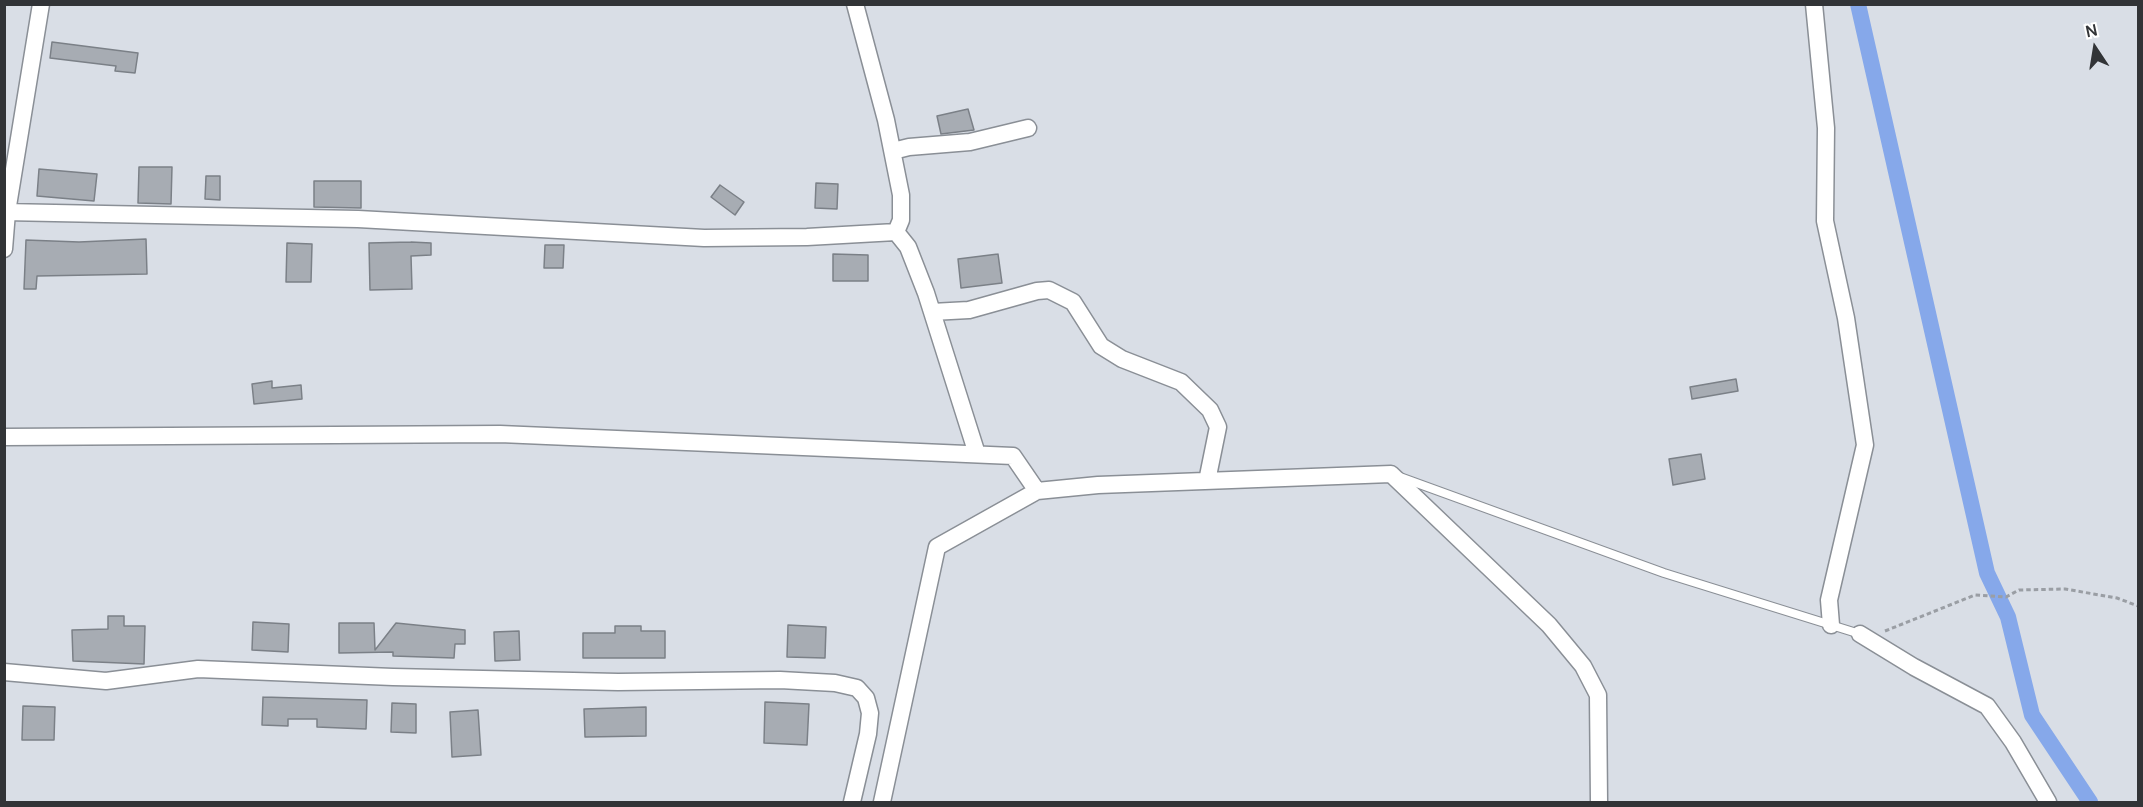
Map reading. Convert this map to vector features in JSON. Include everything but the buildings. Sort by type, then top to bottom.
[{"type":"street","points":[[4,249],[6,212],[41,4]]},
{"type":"street","points":[[855,4],[902,195],[901,220],[896,232]]},
{"type":"street","points":[[1814,4],[1826,128],[1825,221],[1846,318],[1865,445],[1829,600],[1831,625]]},
{"type":"street","points":[[893,151],[909,147],[970,142],[1028,128]]},
{"type":"street","points":[[6,212],[358,219],[704,237],[807,237],[896,232]]},
{"type":"street","points":[[896,232],[908,247],[932,312],[977,454]]},
{"type":"street","points":[[932,312],[969,310],[1037,291],[1049,290],[1073,302],[1101,346],[1122,359],[1181,382],[1210,410],[1218,427],[1207,481]]},
{"type":"street","points":[[4,437],[501,434],[977,454],[1013,456],[1037,491]]},
{"type":"street","points":[[882,802],[937,547],[1037,491],[1098,485],[1391,474],[1550,625],[1583,666],[1598,694],[1599,802]]},
{"type":"street","points":[[1860,634],[1914,667],[1987,706],[2013,742],[2048,802]]},
{"type":"street","points":[[4,672],[106,681],[198,669],[583,682],[780,680],[835,683],[857,688],[866,698],[870,713],[868,734],[852,802]]},
{"type":"lane","points":[[1391,474],[1664,573],[1860,634]]},
{"type":"path","points":[[1860,634],[1878,634],[1975,595],[1990,598],[2006,597],[2019,590],[2065,589],[2117,598],[2139,606]]},
{"type":"waterway","points":[[1858,4],[1987,573],[2008,617],[2032,715],[2090,802]]}]
